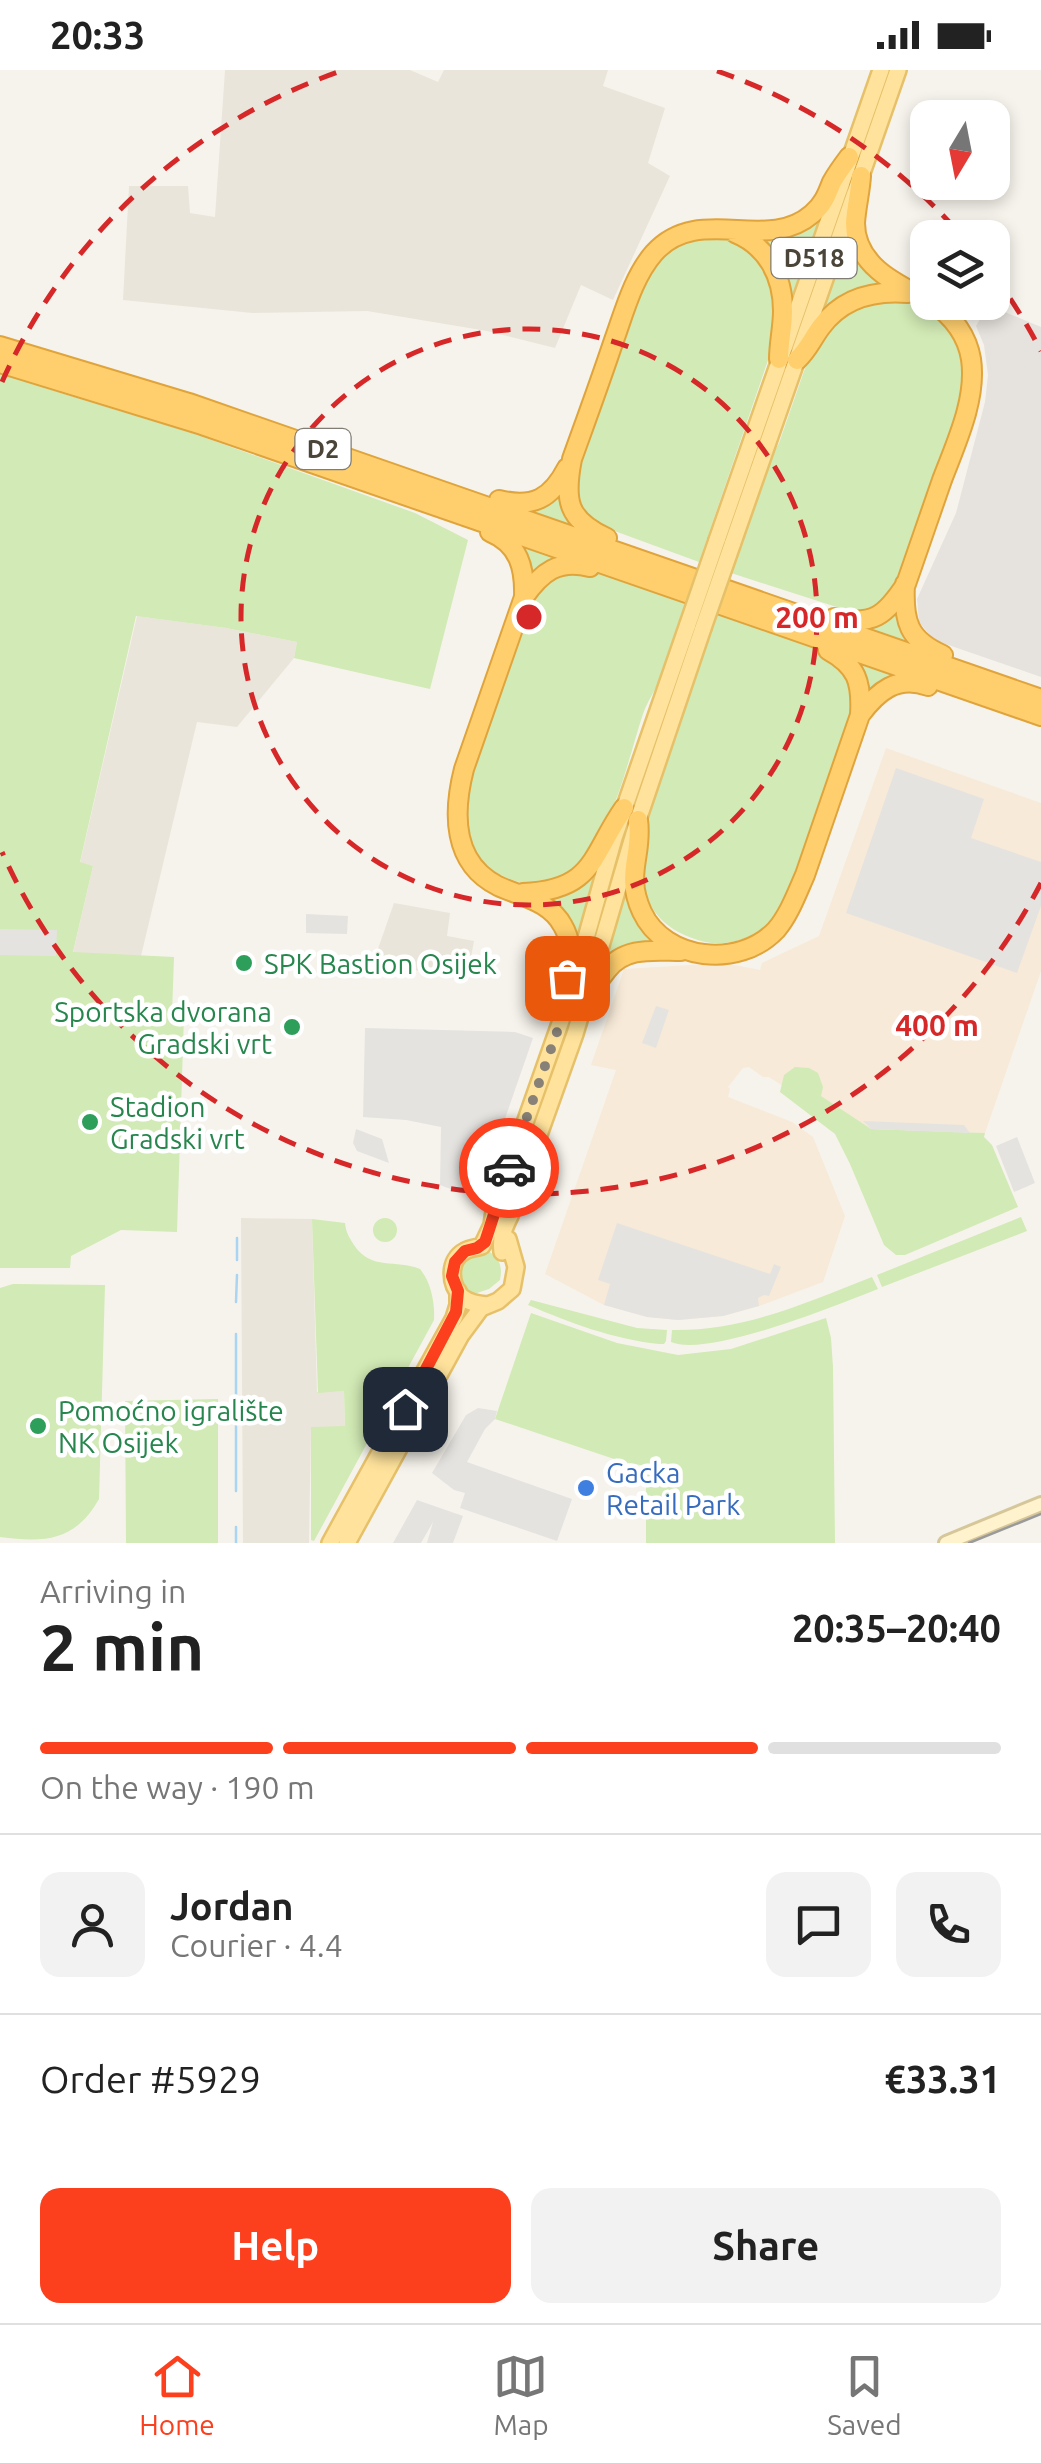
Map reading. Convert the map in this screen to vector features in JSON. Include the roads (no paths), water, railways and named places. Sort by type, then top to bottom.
[{"type":"highway","points":[[455,503],[534,501],[554,490],[572,459],[630,298],[655,252],[675,237],[701,228],[772,230],[798,224],[825,200],[849,157]]},
{"type":"highway","points":[[861,176],[855,222],[859,244],[874,268],[910,291]]},
{"type":"highway","points":[[725,229],[744,236],[773,265],[782,292],[788,360],[810,346],[824,323],[854,300],[880,292],[910,297]]},
{"type":"highway","points":[[860,715],[894,684],[918,682],[939,689],[972,684],[960,664],[920,642],[906,620],[904,607],[906,584],[957,440],[971,385],[967,344],[953,320]]},
{"type":"highway","name":"D2","points":[[0,346],[190,403],[455,503],[972,684],[1041,716]]},
{"type":"highway","name":"D2","points":[[0,363],[455,503]]},
{"type":"highway","points":[[572,459],[567,493],[574,514],[592,531],[619,544],[633,565]]},
{"type":"highway","points":[[455,503],[476,527],[499,536],[513,547],[523,568],[524,597]]},
{"type":"highway","points":[[633,565],[561,565],[542,574],[524,597],[464,769],[457,794],[456,822],[460,841],[480,873],[495,884],[538,902],[564,926],[571,958],[567,978],[578,995],[617,959],[631,952],[687,950]]},
{"type":"highway","points":[[799,623],[820,615],[852,622],[878,617],[906,584]]},
{"type":"highway","points":[[518,893],[539,892],[575,880],[598,856],[610,827],[631,814],[640,837],[633,881],[644,916],[664,940],[687,950],[718,956],[763,941],[774,932],[805,875],[860,715],[860,688],[853,670],[799,623]]},
{"type":"highway","name":"D2","points":[[972,684],[1041,699]]},
{"type":"main road","name":"D518","points":[[788,360],[849,157],[881,70]]},
{"type":"main road","name":"D518","points":[[330,1543],[434,1357],[503,1285],[508,1269],[502,1252],[502,1214],[578,995],[631,814],[788,360],[898,70]]},
{"type":"main road","name":"D518","points":[[347,1543],[454,1332],[458,1291],[452,1276],[455,1262],[465,1251],[477,1248],[480,1234],[502,1214]]},
{"type":"main road","name":"D518","points":[[481,1304],[498,1301],[514,1283],[516,1266],[502,1214]]},
{"type":"main road","name":"D518","points":[[454,1332],[444,1267],[454,1249],[479,1241]]},
{"type":"main road","points":[[479,1241],[502,1252]]},
{"type":"main road","points":[[458,1291],[481,1304]]},
{"type":"street","points":[[946,1543],[1041,1504]]},
{"type":"waterway","points":[[237,1238],[237,1260]]},
{"type":"waterway","points":[[236,1302],[237,1275]]},
{"type":"waterway","points":[[236,1334],[236,1491]]},
{"type":"waterway","points":[[236,1527],[236,1543]]},
{"type":"tram line","points":[[969,1543],[1041,1514]]},
{"type":"place","name":"SPK Bastion Osijek","points":[[244,963]]},
{"type":"place","name":"Sportska dvorana Gradski vrt","points":[[292,1027]]},
{"type":"place","name":"Stadion Gradski vrt","points":[[90,1122]]},
{"type":"place","name":"Pomoćno igralište NK Osijek","points":[[38,1426]]},
{"type":"place","name":"Gacka Retail Park","points":[[586,1488]]}]
